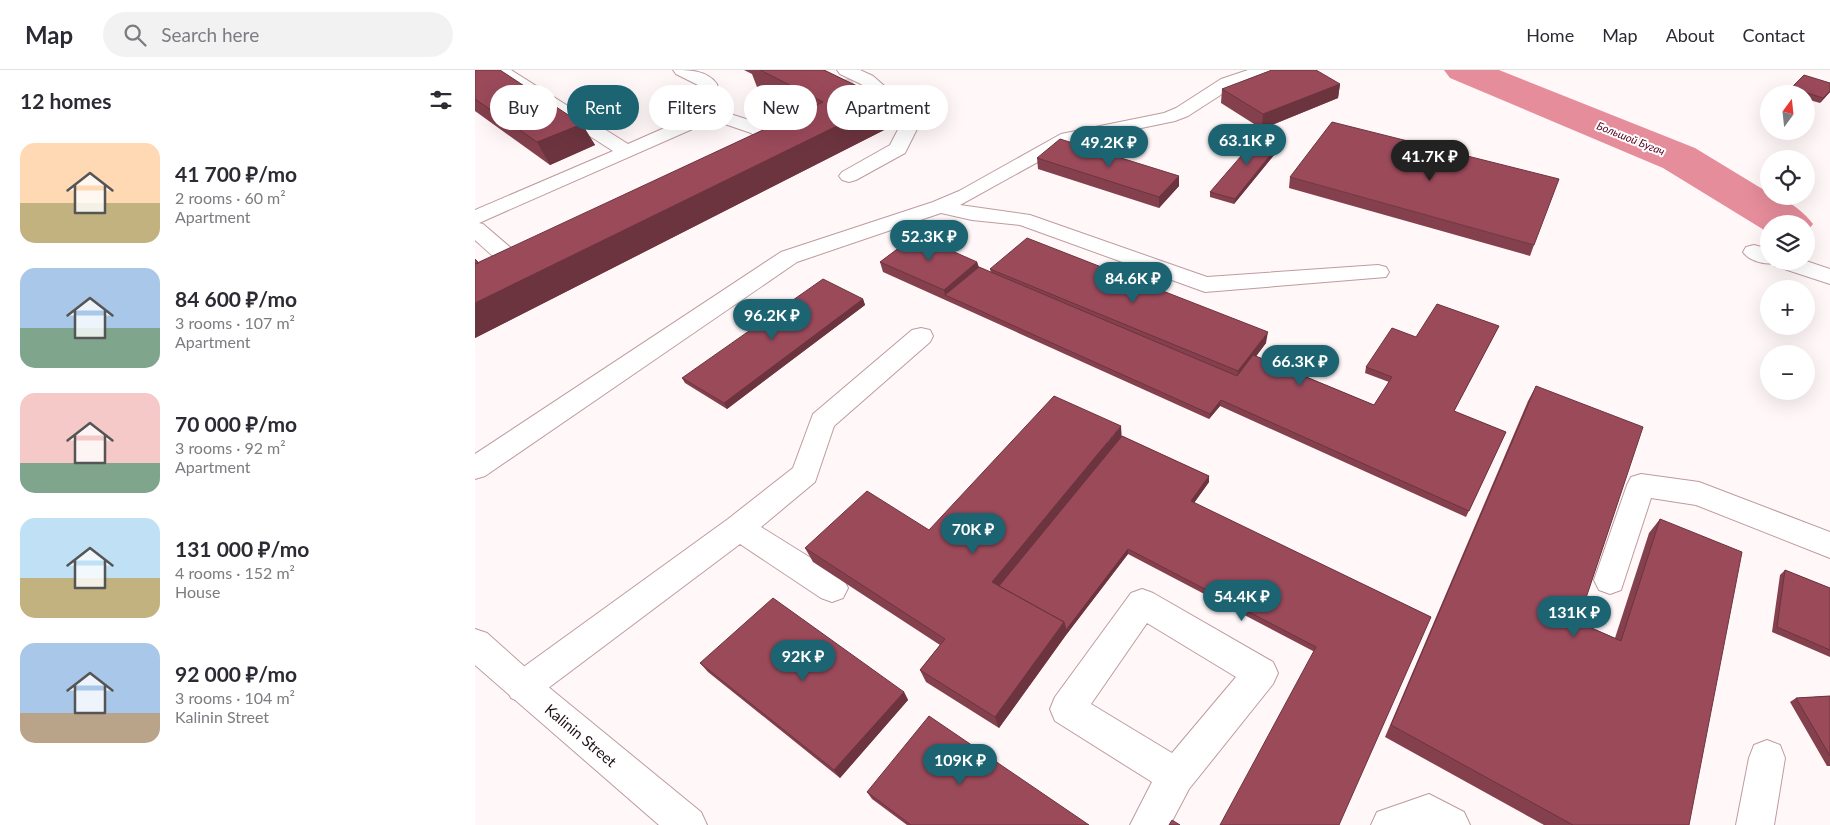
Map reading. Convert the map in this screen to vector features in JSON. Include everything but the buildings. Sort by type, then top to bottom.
[{"type":"street","points":[[499,70],[628,152]]},
{"type":"street","points":[[683,70],[708,85]]},
{"type":"street","points":[[846,70],[867,80],[913,119],[898,149],[849,176]]},
{"type":"street","points":[[475,468],[789,257],[940,206],[966,195],[1068,138],[1169,117],[1182,112],[1227,83],[1265,70]]},
{"type":"street","points":[[734,121],[757,129],[776,143],[770,150],[743,163]]},
{"type":"street","points":[[475,218],[677,130]]},
{"type":"street","points":[[940,206],[972,214],[1023,219],[1205,285],[1378,272]]},
{"type":"street","points":[[475,229],[519,266],[528,268],[555,254]]},
{"type":"street","points":[[1811,270],[1830,276]]},
{"type":"street","points":[[523,687],[739,528],[805,474],[822,421],[921,336]]},
{"type":"street","points":[[1610,580],[1641,485],[1699,494],[1830,545]]},
{"type":"street","points":[[739,528],[832,588]]},
{"type":"street","points":[[1149,825],[1176,776],[1261,673],[1142,603],[1067,709],[1176,776]]},
{"type":"street","name":"Kalinin Street","points":[[475,644],[523,687],[688,825]]},
{"type":"street","points":[[1755,825],[1767,758]]},
{"type":"street","points":[[1391,825],[1429,813],[1451,825]]},
{"type":"waterway","name":"Большой Бугач","points":[[1464,70],[1679,158],[1773,215]]},
{"type":"tunnel","points":[[817,102],[867,80]]}]
